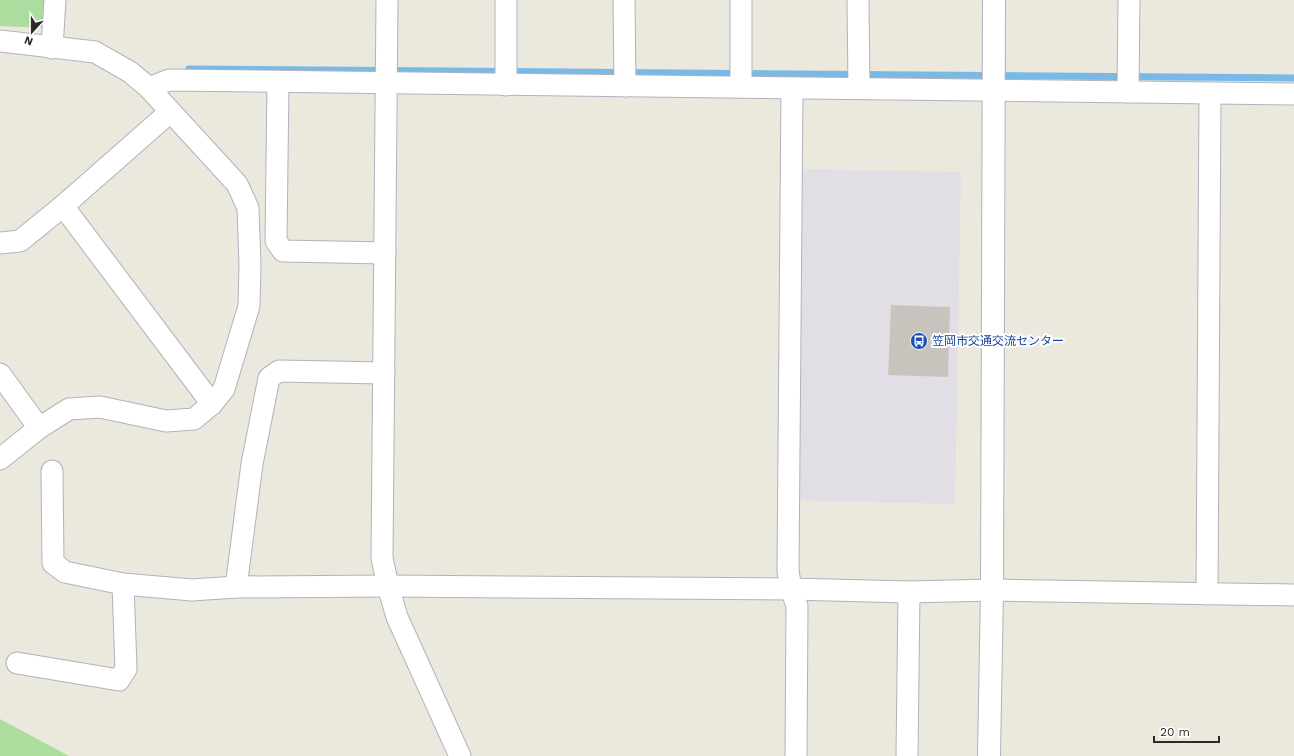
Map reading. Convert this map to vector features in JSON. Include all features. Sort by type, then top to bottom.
[{"type":"street","points":[[52,48],[55,0]]},
{"type":"street","points":[[387,0],[382,558],[397,617],[460,756]]},
{"type":"street","points":[[506,0],[506,85]]},
{"type":"street","points":[[624,0],[625,86]]},
{"type":"street","points":[[741,0],[741,87]]},
{"type":"street","points":[[858,0],[859,88]]},
{"type":"street","points":[[989,756],[992,590],[994,0]]},
{"type":"street","points":[[1128,92],[1129,0]]},
{"type":"street","points":[[0,41],[95,52],[130,72],[149,88],[170,112],[204,146],[237,184],[248,208],[250,266],[249,306],[233,366],[224,389],[212,404],[194,419],[166,421],[100,407],[69,409],[39,428],[0,459]]},
{"type":"street","points":[[149,88],[169,80],[387,84],[859,88],[1294,94]]},
{"type":"street","points":[[278,82],[276,241],[283,251],[385,252]]},
{"type":"street","points":[[792,88],[788,563],[791,589],[797,606],[796,756]]},
{"type":"street","points":[[1207,594],[1210,94]]},
{"type":"street","points":[[0,243],[20,241],[64,206],[170,112]]},
{"type":"street","points":[[64,206],[212,404]]},
{"type":"street","points":[[236,587],[252,464],[269,378],[279,371],[384,373]]},
{"type":"street","points":[[0,374],[39,428]]},
{"type":"street","points":[[52,471],[53,563],[64,572],[123,584],[192,590],[236,587],[388,586],[791,589],[909,592],[992,590],[1294,595]]},
{"type":"street","points":[[17,663],[119,680],[126,669],[123,584]]},
{"type":"street","points":[[907,756],[909,592]]},
{"type":"shaded area","points":[[793,169],[961,172],[955,504],[787,500]],"holes":[[[891,305],[950,307],[888,375]]]},
{"type":"green space","points":[[0,0],[44,0],[43,28],[0,26]]},
{"type":"green space","points":[[0,719],[69,756],[0,756]]},
{"type":"building","name":"笠岡市交通交流センター","points":[[891,305],[950,307],[948,377],[888,375]]},
{"type":"waterway","points":[[189,69],[1294,78]]},
{"type":"place","name":"笠岡市交通交流センター","points":[[919,341]]}]
